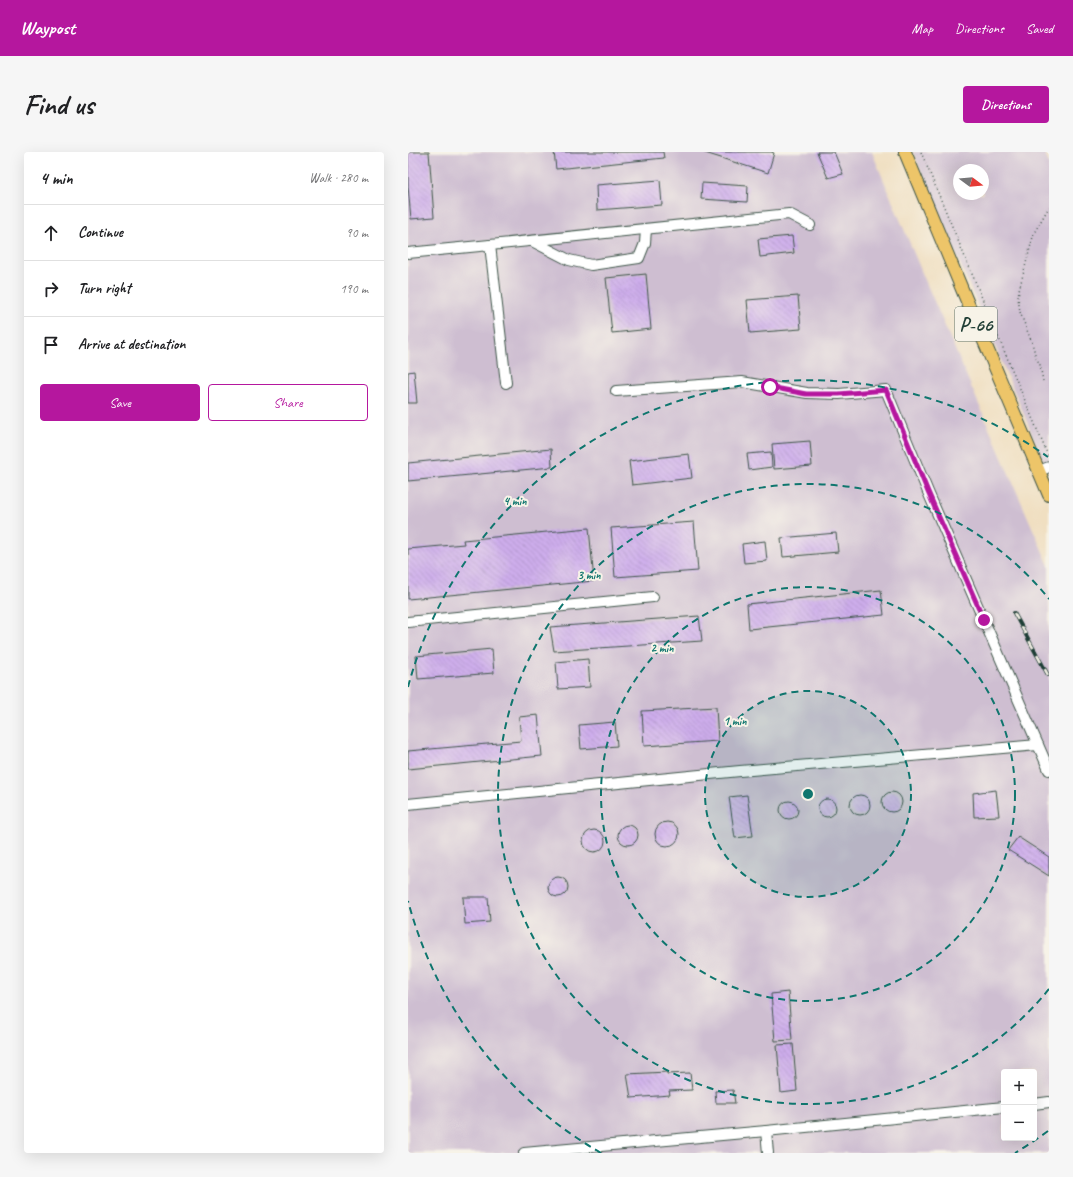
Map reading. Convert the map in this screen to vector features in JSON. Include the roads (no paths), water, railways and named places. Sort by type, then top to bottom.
[{"type":"main road","name":"Р-66","points":[[905,152],[1044,469],[1049,495]]},
{"type":"lane","points":[[408,253],[789,214],[810,225]]},
{"type":"lane","points":[[532,241],[569,260],[591,265],[639,258],[645,242],[646,229]]},
{"type":"lane","points":[[490,245],[506,383]]},
{"type":"lane","points":[[616,391],[742,382],[806,394],[839,394],[886,390],[928,492],[1049,770]]},
{"type":"lane","points":[[408,622],[653,597]]},
{"type":"lane","points":[[408,804],[724,773],[1038,745]]},
{"type":"lane","points":[[1037,1104],[1049,1102]]},
{"type":"lane","points":[[524,1153],[1001,1107]]},
{"type":"lane","points":[[766,1131],[768,1153]]},
{"type":"railway","points":[[1014,613],[1048,675]]}]
